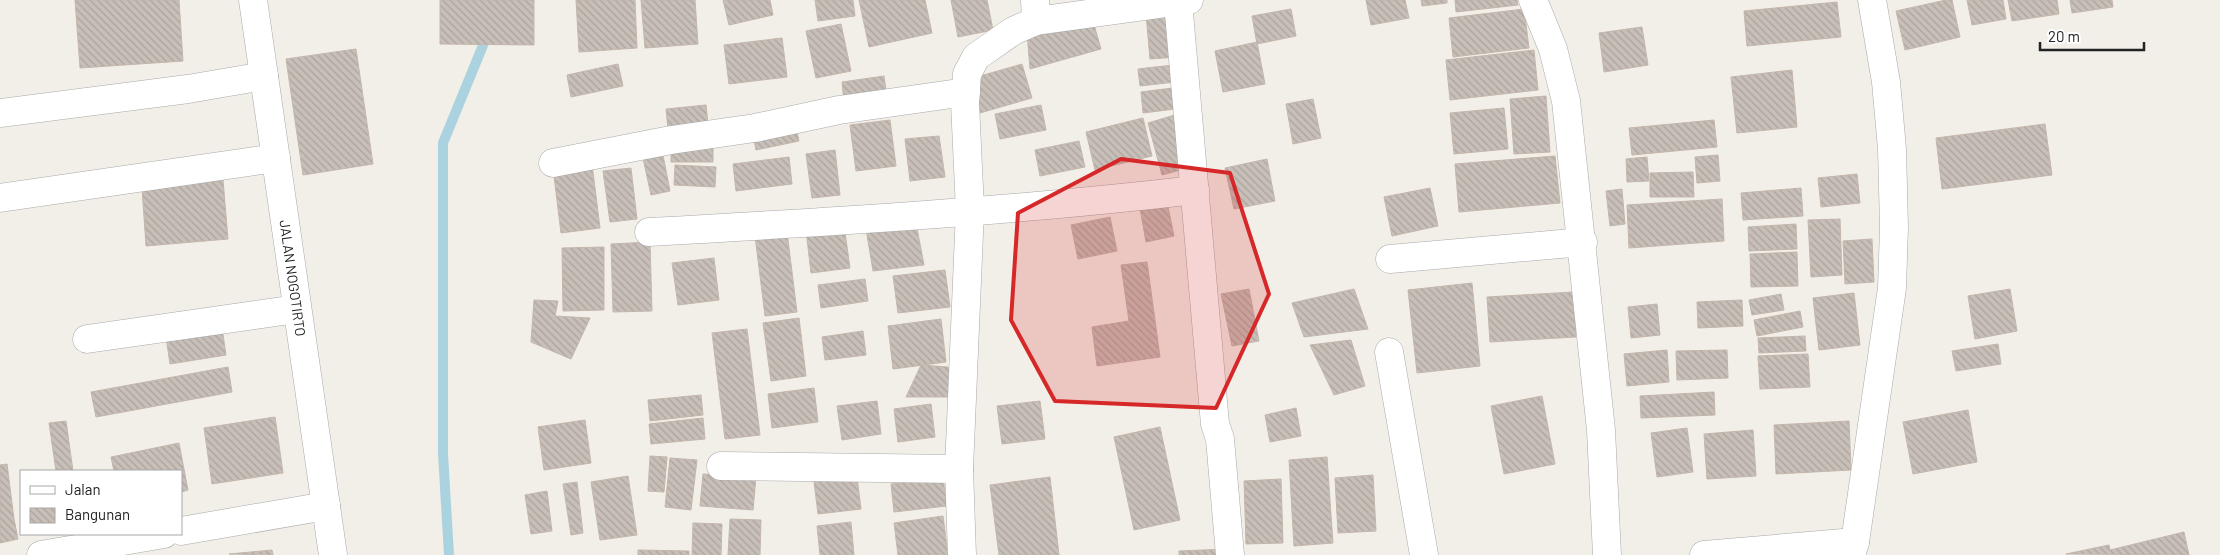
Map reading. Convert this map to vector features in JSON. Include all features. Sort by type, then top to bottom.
[{"type":"street","name":"JALAN NOGOTIRTO","points":[[253,0],[333,555]]},
{"type":"street","points":[[1533,0],[1553,50],[1566,100],[1601,430],[1607,555]]},
{"type":"street","points":[[1704,555],[1853,549],[1892,288],[1894,244],[1892,149],[1886,82],[1872,0]]},
{"type":"street","points":[[962,555],[959,469],[970,210],[967,74],[976,57],[1013,31],[1035,11],[1184,1],[1195,190],[1215,424],[1220,439],[1230,555]]},
{"type":"street","points":[[0,113],[188,89],[264,76]]},
{"type":"street","points":[[553,163],[671,140],[755,128],[839,110],[966,92]]},
{"type":"street","points":[[0,198],[276,158]]},
{"type":"street","points":[[649,232],[780,225],[1195,190]]},
{"type":"street","points":[[1390,259],[1582,242]]},
{"type":"street","points":[[87,339],[297,309]]},
{"type":"street","points":[[1389,352],[1424,555]]},
{"type":"street","points":[[721,466],[959,469]]},
{"type":"street","points":[[182,531],[326,506]]},
{"type":"street","points":[[41,555],[158,535]]},
{"type":"highlighted area","points":[[1121,159],[1230,173],[1269,294],[1216,408],[1055,401],[1011,320],[1018,213]]},
{"type":"building","points":[[75,0],[179,0],[183,61],[80,68]]},
{"type":"building","points":[[440,0],[534,0],[534,45],[440,44]]},
{"type":"building","points":[[576,0],[635,0],[637,48],[579,52]]},
{"type":"building","points":[[641,0],[695,0],[698,44],[645,48]]},
{"type":"building","points":[[723,0],[770,0],[773,15],[729,25]]},
{"type":"building","points":[[815,0],[853,0],[855,16],[818,21]]},
{"type":"building","points":[[859,0],[925,0],[932,33],[869,47]]},
{"type":"building","points":[[951,0],[987,0],[993,30],[958,37]]},
{"type":"building","points":[[1366,0],[1405,0],[1409,18],[1371,25]]},
{"type":"building","points":[[1421,0],[1447,0],[1447,3],[1422,6]]},
{"type":"building","points":[[1455,0],[1517,0],[1518,5],[1456,12]]},
{"type":"building","points":[[1952,0],[1960,37],[1905,50],[1896,11]]},
{"type":"building","points":[[1967,0],[2003,0],[2006,19],[1972,25]]},
{"type":"building","points":[[2008,0],[2057,0],[2059,14],[2012,21]]},
{"type":"building","points":[[2070,0],[2112,0],[2113,7],[2072,13]]},
{"type":"building","points":[[1837,2],[1841,37],[1747,46],[1744,11]]},
{"type":"building","points":[[1291,9],[1296,36],[1257,44],[1252,16]]},
{"type":"building","points":[[1524,9],[1529,48],[1453,57],[1449,18]]},
{"type":"building","points":[[1175,12],[1178,57],[1150,59],[1146,14]]},
{"type":"building","points":[[1093,21],[1101,49],[1030,69],[1027,32]]},
{"type":"building","points":[[841,24],[851,71],[816,78],[806,31]]},
{"type":"building","points":[[1642,27],[1648,65],[1604,72],[1599,33]]},
{"type":"building","points":[[782,38],[787,77],[729,84],[724,45]]},
{"type":"building","points":[[1257,42],[1265,84],[1223,92],[1215,51]]},
{"type":"building","points":[[356,49],[373,164],[303,175],[286,59]]},
{"type":"building","points":[[1534,50],[1538,90],[1450,100],[1446,60]]},
{"type":"building","points":[[618,64],[623,86],[571,97],[567,75]]},
{"type":"building","points":[[1022,64],[1032,98],[980,113],[973,78]]},
{"type":"building","points":[[1182,64],[1184,81],[1140,86],[1138,69]]},
{"type":"building","points":[[1792,70],[1797,127],[1737,133],[1731,77]]},
{"type":"building","points":[[884,76],[887,97],[844,102],[842,82]]},
{"type":"building","points":[[1180,87],[1183,108],[1143,113],[1141,92]]},
{"type":"building","points":[[1546,96],[1550,152],[1514,154],[1510,99]]},
{"type":"building","points":[[1313,99],[1321,138],[1293,144],[1286,104]]},
{"type":"building","points":[[706,105],[708,124],[668,129],[666,109]]},
{"type":"building","points":[[1041,105],[1046,130],[1000,139],[995,114]]},
{"type":"building","points":[[1504,108],[1508,149],[1454,154],[1450,113]]},
{"type":"building","points":[[1178,114],[1188,168],[1162,175],[1148,123]]},
{"type":"building","points":[[1143,118],[1152,156],[1095,170],[1086,132]]},
{"type":"building","points":[[890,120],[896,166],[856,171],[850,125]]},
{"type":"building","points":[[1714,120],[1717,147],[1632,155],[1629,128]]},
{"type":"building","points":[[795,122],[799,141],[756,150],[752,131]]},
{"type":"building","points":[[2045,124],[2052,175],[1942,189],[1936,138]]},
{"type":"building","points":[[939,136],[945,177],[910,181],[905,139]]},
{"type":"building","points":[[713,140],[713,162],[671,162],[671,141]]},
{"type":"building","points":[[1079,141],[1085,167],[1040,176],[1035,150]]},
{"type":"building","points":[[661,145],[670,191],[651,195],[641,149]]},
{"type":"building","points":[[835,150],[840,195],[812,198],[806,154]]},
{"type":"building","points":[[1718,155],[1720,181],[1697,183],[1695,157]]},
{"type":"building","points":[[1555,156],[1560,203],[1459,212],[1455,164]]},
{"type":"building","points":[[789,157],[792,184],[736,191],[733,164]]},
{"type":"building","points":[[1647,157],[1649,181],[1627,182],[1626,159]]},
{"type":"building","points":[[1267,159],[1275,201],[1234,209],[1225,168]]},
{"type":"building","points":[[592,164],[600,228],[561,233],[553,168]]},
{"type":"building","points":[[675,165],[716,167],[715,187],[674,185]]},
{"type":"building","points":[[631,168],[637,219],[610,222],[603,171]]},
{"type":"building","points":[[1693,172],[1694,197],[1650,197],[1650,173]]},
{"type":"building","points":[[1857,174],[1860,203],[1821,207],[1818,178]]},
{"type":"building","points":[[223,180],[228,239],[146,246],[142,188]]},
{"type":"building","points":[[1430,188],[1438,226],[1392,236],[1384,197]]},
{"type":"building","points":[[1801,188],[1803,216],[1743,220],[1741,193]]},
{"type":"building","points":[[1622,189],[1625,224],[1610,226],[1606,191]]},
{"type":"building","points":[[1722,199],[1724,241],[1629,248],[1627,205]]},
{"type":"building","points":[[1167,202],[1174,236],[1146,242],[1140,208]]},
{"type":"building","points":[[1110,217],[1117,251],[1078,259],[1071,225]]},
{"type":"building","points":[[1840,219],[1842,275],[1811,277],[1808,220]]},
{"type":"building","points":[[916,223],[924,265],[873,271],[866,229]]},
{"type":"building","points":[[1796,224],[1797,249],[1749,251],[1748,227]]},
{"type":"building","points":[[844,225],[850,268],[811,273],[806,230]]},
{"type":"building","points":[[787,232],[797,312],[765,316],[755,236]]},
{"type":"building","points":[[1872,239],[1874,282],[1845,284],[1843,241]]},
{"type":"building","points":[[650,242],[652,311],[613,312],[611,244]]},
{"type":"building","points":[[604,247],[604,310],[563,311],[562,248]]},
{"type":"building","points":[[1797,252],[1798,286],[1751,287],[1750,254]]},
{"type":"building","points":[[714,258],[719,300],[678,305],[672,263]]},
{"type":"building","points":[[1147,262],[1160,357],[1097,366],[1092,327],[1129,321],[1121,265]]},
{"type":"building","points":[[945,270],[950,307],[898,313],[893,276]]},
{"type":"building","points":[[865,279],[868,301],[821,308],[818,285]]},
{"type":"building","points":[[1472,283],[1480,366],[1417,373],[1408,290]]},
{"type":"building","points":[[1249,289],[1259,341],[1232,346],[1221,294]]},
{"type":"building","points":[[1354,289],[1368,329],[1304,337],[1292,303]]},
{"type":"building","points":[[2010,289],[2017,331],[1975,339],[1968,296]]},
{"type":"building","points":[[1573,292],[1576,337],[1490,342],[1487,297]]},
{"type":"building","points":[[1854,293],[1860,345],[1819,350],[1813,298]]},
{"type":"building","points":[[1781,294],[1784,310],[1752,315],[1749,300]]},
{"type":"building","points":[[534,300],[558,301],[555,316],[590,318],[571,359],[531,342]]},
{"type":"building","points":[[1742,300],[1743,326],[1698,328],[1697,302]]},
{"type":"building","points":[[1657,304],[1660,335],[1631,338],[1628,307]]},
{"type":"building","points":[[1800,311],[1803,327],[1757,336],[1754,320]]},
{"type":"building","points":[[799,318],[806,376],[771,381],[763,323]]},
{"type":"building","points":[[941,319],[946,362],[893,369],[888,326]]},
{"type":"building","points":[[221,321],[226,355],[170,364],[165,330]]},
{"type":"building","points":[[747,329],[760,435],[725,439],[712,333]]},
{"type":"building","points":[[863,331],[866,355],[825,360],[822,337]]},
{"type":"building","points":[[1805,336],[1806,351],[1759,353],[1758,338]]},
{"type":"building","points":[[1351,340],[1365,386],[1334,395],[1310,345]]},
{"type":"building","points":[[1998,344],[2001,364],[1956,371],[1952,351]]},
{"type":"building","points":[[1667,350],[1669,382],[1627,386],[1624,354]]},
{"type":"building","points":[[1727,350],[1728,378],[1677,380],[1676,351]]},
{"type":"building","points":[[1808,354],[1810,387],[1760,389],[1758,356]]},
{"type":"building","points":[[921,365],[948,367],[953,380],[949,397],[906,397]]},
{"type":"building","points":[[228,367],[232,392],[96,417],[91,392]]},
{"type":"building","points":[[814,388],[818,422],[772,428],[768,394]]},
{"type":"building","points":[[1714,392],[1715,415],[1641,418],[1640,396]]},
{"type":"building","points":[[701,395],[703,415],[650,421],[648,400]]},
{"type":"building","points":[[1542,396],[1555,464],[1504,474],[1491,406]]},
{"type":"building","points":[[877,401],[881,434],[842,440],[837,406]]},
{"type":"building","points":[[1040,401],[1045,439],[1002,444],[997,406]]},
{"type":"building","points":[[931,404],[935,437],[898,442],[894,409]]},
{"type":"building","points":[[1296,408],[1301,436],[1270,442],[1265,415]]},
{"type":"building","points":[[1968,410],[1977,462],[1913,474],[1903,422]]},
{"type":"building","points":[[275,417],[283,473],[212,484],[204,428]]},
{"type":"building","points":[[703,418],[705,439],[651,444],[649,424]]},
{"type":"building","points":[[585,420],[591,463],[544,470],[538,427]]},
{"type":"building","points":[[66,421],[73,470],[56,470],[49,423]]},
{"type":"building","points":[[1849,421],[1851,470],[1776,474],[1774,425]]},
{"type":"building","points":[[1160,427],[1180,520],[1134,530],[1114,437]]},
{"type":"building","points":[[1687,428],[1693,472],[1657,477],[1651,433]]},
{"type":"building","points":[[1753,430],[1756,476],[1707,479],[1704,434]]},
{"type":"building","points":[[179,443],[188,490],[182,492],[182,470],[114,470],[111,457]]},
{"type":"building","points":[[650,456],[667,457],[664,492],[648,491]]},
{"type":"building","points":[[1327,457],[1333,543],[1294,546],[1289,460]]},
{"type":"building","points":[[670,458],[697,460],[691,510],[665,507]]},
{"type":"building","points":[[7,464],[18,539],[0,543],[0,465]]},
{"type":"building","points":[[703,474],[756,477],[753,510],[700,506]]},
{"type":"building","points":[[1373,475],[1376,531],[1338,533],[1335,478]]},
{"type":"building","points":[[628,476],[637,535],[600,540],[591,482]]},
{"type":"building","points":[[857,477],[861,509],[818,514],[814,482]]},
{"type":"building","points":[[1050,477],[1059,555],[999,555],[990,485]]},
{"type":"building","points":[[943,478],[947,506],[894,512],[891,484]]},
{"type":"building","points":[[1281,479],[1283,543],[1246,544],[1244,481]]},
{"type":"building","points":[[577,482],[583,533],[571,535],[563,484]]},
{"type":"building","points":[[547,491],[552,531],[531,534],[525,495]]},
{"type":"building","points":[[943,516],[948,555],[898,555],[894,523]]},
{"type":"building","points":[[730,519],[761,520],[760,555],[728,555]]},
{"type":"building","points":[[851,522],[854,555],[820,555],[817,526]]},
{"type":"building","points":[[693,523],[722,524],[721,555],[692,555]]},
{"type":"building","points":[[2184,532],[2189,555],[2066,554],[2109,545],[2110,550]]},
{"type":"building","points":[[1227,549],[1227,555],[1179,555],[1179,551]]},
{"type":"building","points":[[272,550],[273,555],[229,554]]},
{"type":"building","points":[[638,550],[689,551],[689,555],[638,555]]},
{"type":"waterway","points":[[449,555],[443,454],[443,143],[488,33]]}]
